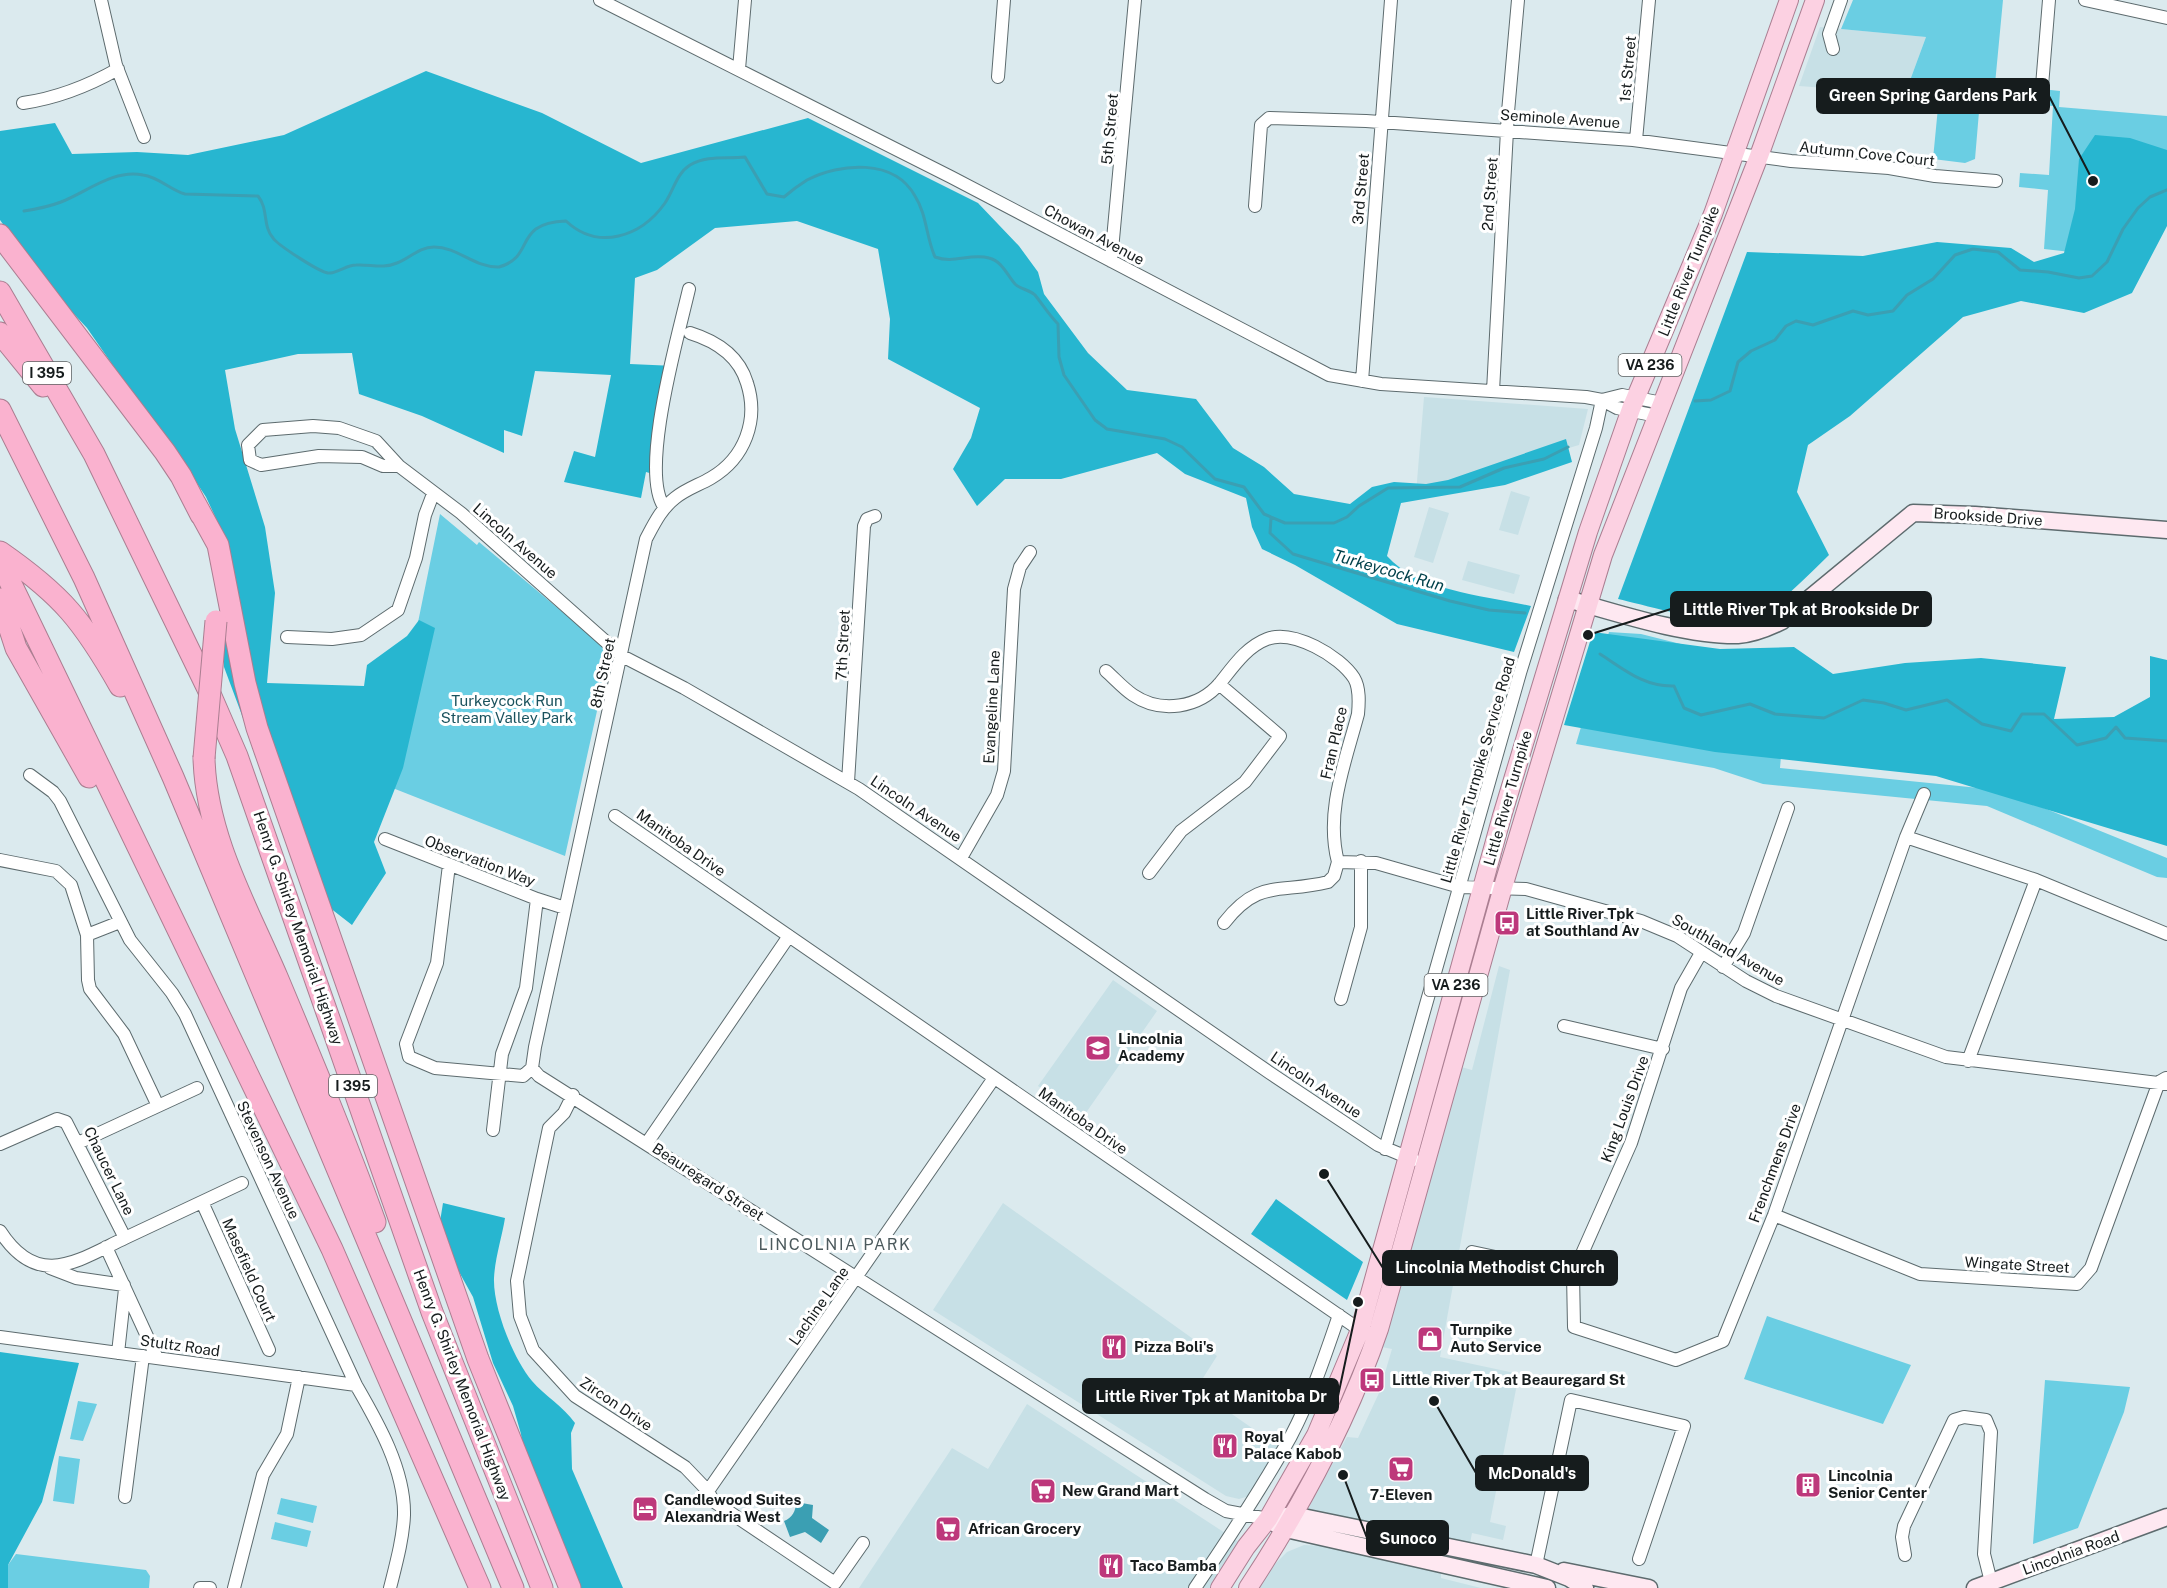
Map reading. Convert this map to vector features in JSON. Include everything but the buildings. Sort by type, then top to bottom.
[{"type":"highway","points":[[0,235],[165,452],[218,545],[245,683],[257,728],[478,1359],[570,1588]]},
{"type":"highway","name":"Henry G. Shirley Memorial Highway","points":[[0,292],[94,453],[202,677],[237,756],[432,1312],[542,1588]]},
{"type":"highway","points":[[0,333],[94,453]]},
{"type":"highway","points":[[0,410],[84,578],[173,777],[513,1588]]},
{"type":"highway","points":[[195,503],[211,544],[215,566],[216,621],[204,758],[205,783],[214,828],[354,1164],[395,1277],[406,1329]]},
{"type":"highway","points":[[0,552],[52,590],[76,615],[103,656],[173,777]]},
{"type":"highway","points":[[0,561],[332,1249],[480,1588]]},
{"type":"highway","points":[[0,599],[16,648],[201,976]]},
{"type":"main road","name":"Little River Turnpike","points":[[1220,1588],[1246,1547],[1268,1519],[1316,1436],[1360,1330],[1406,1158],[1567,599],[1634,404],[1697,255],[1789,0]]},
{"type":"main road","name":"Little River Turnpike","points":[[1248,1588],[1289,1522],[1332,1444],[1360,1383],[1379,1329],[1503,887],[1587,604],[1621,504],[1759,156],[1815,0]]},
{"type":"main road","name":"Brookside Drive","points":[[1567,599],[1677,627],[1719,634],[1754,633],[1790,615],[1905,517],[1913,513],[1957,514],[2167,530]]},
{"type":"main road","name":"Lincolnia Road","points":[[1983,1585],[2167,1517]]},
{"type":"main road","name":"Beauregard Street","points":[[1268,1519],[1289,1522]]},
{"type":"main road","points":[[1289,1522],[1536,1565],[1649,1588]]},
{"type":"main road","points":[[1289,1522],[1547,1588]]},
{"type":"main road","points":[[1536,1565],[1569,1578],[1586,1588]]},
{"type":"street","points":[[101,0],[118,69],[144,138]]},
{"type":"street","name":"Chowan Avenue","points":[[600,0],[1111,261],[1315,370],[1362,381],[1602,400],[1622,395],[1634,404],[1659,409]]},
{"type":"street","points":[[739,69],[745,0]]},
{"type":"street","points":[[998,77],[1004,0]]},
{"type":"street","name":"5th Street","points":[[1111,261],[1135,0]]},
{"type":"street","name":"3rd Street","points":[[1362,381],[1391,0]]},
{"type":"street","name":"2nd Street","points":[[1493,391],[1518,0]]},
{"type":"street","name":"1st Street","points":[[1636,140],[1649,0]]},
{"type":"street","points":[[1833,49],[1829,34],[1841,0]]},
{"type":"street","points":[[2042,86],[2049,0]]},
{"type":"street","points":[[2085,0],[2167,18]]},
{"type":"street","points":[[23,103],[55,97],[85,87],[118,69]]},
{"type":"street","name":"Seminole Avenue","points":[[1255,206],[1261,125],[1269,118],[1636,140],[1735,152]]},
{"type":"street","name":"Autumn Cove Court","points":[[1735,152],[1996,181]]},
{"type":"street","points":[[689,289],[655,460],[655,486],[664,508],[689,489],[723,470],[734,459],[748,436],[751,422],[750,393],[739,366],[717,344],[690,333]]},
{"type":"street","name":"Little River Turnpike Service Road","points":[[1385,1149],[1602,400]]},
{"type":"street","name":"Lincoln Avenue","points":[[399,466],[383,466],[362,457],[319,456],[261,465],[250,460],[248,445],[263,430],[313,426],[339,428],[376,441],[399,466],[461,513],[622,656],[684,688],[848,782],[1270,1073],[1385,1149],[1426,1164]]},
{"type":"street","points":[[287,637],[332,639],[361,635],[398,610],[416,558],[425,515],[433,494]]},
{"type":"street","name":"8th Street","points":[[532,1068],[646,539],[664,508]]},
{"type":"street","name":"7th Street","points":[[848,782],[864,526],[867,519],[874,516]]},
{"type":"street","name":"Evangeline Lane","points":[[961,858],[992,804],[1004,771],[1014,589],[1020,567],[1030,552]]},
{"type":"street","name":"Fran Place","points":[[1106,671],[1133,695],[1145,702],[1170,707],[1198,701],[1219,684],[1235,663],[1253,647],[1268,639],[1284,637],[1306,642],[1339,662],[1355,679],[1359,698],[1358,714],[1333,816],[1333,841],[1338,862]]},
{"type":"street","points":[[1149,873],[1181,831],[1245,783],[1280,736],[1219,684]]},
{"type":"street","name":"Stevenson Avenue","points":[[30,775],[53,792],[65,808],[134,948],[172,993],[185,1014],[356,1385],[379,1429],[401,1484],[404,1517],[390,1588]]},
{"type":"street","name":"Frenchmens Drive","points":[[1573,1274],[1574,1327],[1676,1360],[1723,1341],[1774,1215],[1906,837],[1924,794]]},
{"type":"street","points":[[1723,967],[1744,933],[1788,808]]},
{"type":"street","name":"Manitoba Drive","points":[[615,816],[1360,1330]]},
{"type":"street","points":[[1906,837],[2036,880],[2167,934]]},
{"type":"street","name":"Observation Way","points":[[385,839],[565,908]]},
{"type":"street","points":[[0,860],[48,868],[63,877],[76,897],[87,935],[90,990],[124,1034],[158,1106]]},
{"type":"street","points":[[1341,999],[1361,927],[1360,861]]},
{"type":"street","name":"Southland Avenue","points":[[1338,862],[1360,861],[1460,887],[1526,889],[1655,925],[1677,936],[1723,967],[1776,996],[1924,1051],[1968,1060],[2164,1081]]},
{"type":"street","points":[[1224,923],[1238,905],[1257,894],[1272,889],[1328,882],[1334,876],[1338,862]]},
{"type":"street","points":[[449,865],[437,963],[406,1044],[407,1053],[409,1057],[435,1068],[523,1076],[532,1068]]},
{"type":"street","points":[[1968,1060],[2036,880]]},
{"type":"street","points":[[493,1130],[498,1072],[526,988],[537,899]]},
{"type":"street","points":[[87,935],[120,922]]},
{"type":"street","points":[[647,1143],[789,936]]},
{"type":"street","name":"King Louis Drive","points":[[1573,1274],[1631,1143],[1681,988],[1701,953]]},
{"type":"street","points":[[1564,1026],[1663,1049]]},
{"type":"street","name":"Beauregard Street","points":[[532,1068],[538,1076],[573,1095],[857,1279],[1205,1499],[1226,1511],[1268,1519]]},
{"type":"street","name":"Lachine Lane","points":[[708,1491],[857,1279],[994,1078]]},
{"type":"street","name":"Wingate Street","points":[[1774,1215],[1920,1274],[2077,1284],[2091,1268],[2164,1081]]},
{"type":"street","points":[[78,1143],[197,1088]]},
{"type":"street","name":"Zircon Drive","points":[[573,1095],[564,1113],[549,1128],[517,1281],[520,1316],[533,1350],[575,1396],[685,1467],[708,1491],[713,1502],[835,1583],[863,1543]]},
{"type":"street","name":"Chaucer Lane","points":[[0,1144],[50,1121],[63,1119],[78,1143],[125,1238],[60,1267],[46,1266]]},
{"type":"street","points":[[125,1238],[242,1184]]},
{"type":"street","name":"Masefield Court","points":[[202,1202],[268,1350]]},
{"type":"street","points":[[0,1231],[18,1252],[46,1266],[76,1278],[124,1286]]},
{"type":"street","points":[[106,1247],[157,1358]]},
{"type":"street","points":[[1473,1252],[1573,1274]]},
{"type":"street","points":[[118,1353],[124,1286]]},
{"type":"street","points":[[1195,1588],[1244,1515],[1291,1435],[1324,1358],[1339,1316]]},
{"type":"street","name":"Stultz Road","points":[[0,1337],[356,1385]]},
{"type":"street","points":[[125,1497],[143,1356]]},
{"type":"street","points":[[234,1588],[263,1475],[287,1434],[299,1377]]},
{"type":"street","points":[[1536,1565],[1571,1400],[1684,1426],[1639,1559]]},
{"type":"street","points":[[1905,1555],[1902,1537],[1904,1527],[1954,1420],[1964,1417],[1986,1420],[1990,1432],[1983,1585]]},
{"type":"street","points":[[200,1588],[210,1588]]},
{"type":"shaded area","points":[[1820,27],[1926,37],[1905,94],[1799,86]]},
{"type":"shaded area","points":[[426,71],[542,113],[641,163],[808,118],[978,203],[1019,246],[1038,272],[1044,294],[1088,353],[1127,390],[1196,399],[1233,448],[1264,467],[1294,494],[1350,504],[1372,487],[1394,482],[1426,484],[1448,480],[1566,439],[1572,462],[1505,485],[1401,503],[1387,556],[1400,568],[1434,585],[1531,606],[1514,652],[1397,624],[1295,565],[1262,549],[1252,527],[1246,498],[1185,474],[1157,453],[1061,479],[1005,479],[977,506],[953,469],[971,438],[980,408],[888,359],[890,319],[878,249],[797,221],[715,228],[657,270],[635,278],[630,364],[675,366],[653,474],[646,472],[641,498],[564,482],[574,451],[595,457],[611,375],[535,371],[522,436],[504,430],[504,453],[422,416],[359,394],[352,353],[298,354],[225,370],[235,429],[265,527],[275,593],[267,683],[364,686],[367,665],[407,636],[419,620],[435,628],[403,768],[374,842],[386,873],[352,925],[307,890],[224,667],[220,527],[206,497],[162,430],[139,403],[87,328],[46,284],[0,220],[0,131],[55,123],[72,154],[137,152],[188,155],[284,135]]},
{"type":"shaded area","points":[[2095,135],[2130,138],[2167,150],[2167,226],[2132,293],[2084,313],[2021,301],[1963,317],[1850,416],[1808,445],[1797,492],[1829,555],[1792,590],[1761,613],[1750,619],[1723,621],[1685,615],[1618,599],[1747,252],[1863,256],[1937,242],[2011,248],[2034,262],[2064,253],[2075,209],[2079,159]]},
{"type":"shaded area","points":[[1424,397],[1588,409],[1579,445],[1416,493]]},
{"type":"shaded area","points":[[1511,491],[1530,497],[1518,535],[1499,530]]},
{"type":"shaded area","points":[[1429,507],[1449,513],[1433,563],[1414,557]]},
{"type":"shaded area","points":[[1468,561],[1520,575],[1514,594],[1462,580]]},
{"type":"shaded area","points":[[1593,632],[1720,649],[1794,647],[1833,674],[1905,663],[1981,658],[2066,667],[2054,719],[2114,717],[2150,697],[2150,656],[2167,660],[2167,846],[1936,776],[1715,752],[1564,725]]},
{"type":"shaded area","points":[[1499,966],[1510,970],[1440,1357],[1519,1374],[1490,1522],[1506,1526],[1503,1540],[1472,1533],[1470,1543],[1307,1511],[1347,1437],[1358,1438],[1379,1393],[1392,1349],[1382,1347],[1454,1065],[1472,1070]]},
{"type":"shaded area","name":"Lincolnia Academy","points":[[1113,980],[1157,1011],[1083,1117],[1038,1086]]},
{"type":"shaded area","points":[[1276,1199],[1363,1262],[1347,1300],[1251,1234]]},
{"type":"shaded area","points":[[443,1203],[505,1218],[494,1278],[497,1304],[505,1332],[532,1381],[575,1423],[571,1433],[572,1469],[623,1588],[567,1588],[528,1488],[521,1434],[513,1406],[493,1363],[473,1297],[438,1234]]},
{"type":"shaded area","points":[[1003,1203],[1217,1356],[1196,1389],[1279,1447],[1249,1496],[1239,1499],[1226,1496],[933,1310]]},
{"type":"shaded area","points":[[0,1352],[79,1363],[42,1502],[8,1565],[8,1588],[0,1588]]},
{"type":"shaded area","points":[[1027,1404],[1242,1544],[1212,1588],[859,1588],[952,1448],[988,1469]]},
{"type":"shaded area","points":[[796,1502],[813,1505],[812,1518],[829,1530],[821,1543],[805,1532],[790,1537],[784,1521],[793,1514]]},
{"type":"shaded area","points":[[1304,1545],[1322,1546],[1441,1572],[1441,1578],[1481,1588],[1258,1588],[1273,1566],[1287,1552]]},
{"type":"green space","points":[[1853,0],[2003,0],[1995,84],[2060,91],[2059,107],[2167,116],[2167,191],[2089,254],[2044,249],[2048,190],[2019,187],[2020,173],[2049,175],[2053,106],[1980,100],[1975,159],[1965,163],[1933,159],[1939,97],[1905,94],[1926,37],[1841,29]]},
{"type":"green space","name":"Turkeycock Run Stream Valley Park","points":[[440,514],[477,545],[479,542],[610,652],[565,856],[385,785]]},
{"type":"green space","points":[[1609,632],[1641,634],[1788,671],[1780,768],[1999,790],[2167,858],[2167,878],[2157,877],[1987,806],[1763,784],[1714,768],[1576,744]]},
{"type":"green space","points":[[1767,1316],[1911,1365],[1883,1424],[1744,1379]]},
{"type":"green space","points":[[2045,1380],[2130,1387],[2124,1412],[2078,1528],[2033,1544]]},
{"type":"green space","points":[[78,1401],[97,1404],[83,1441],[70,1439]]},
{"type":"green space","points":[[59,1456],[80,1459],[74,1504],[53,1501]]},
{"type":"green space","points":[[281,1498],[317,1506],[313,1523],[277,1514]]},
{"type":"green space","points":[[275,1522],[311,1531],[307,1547],[271,1539]]},
{"type":"green space","points":[[16,1554],[146,1570],[150,1576],[149,1588],[8,1588],[8,1565]]},
{"type":"waterway","name":"Turkeycock Run","points":[[24,211],[61,202],[111,178],[121,175],[143,175],[154,178],[185,194],[258,196],[273,238],[301,259],[326,272],[330,273],[353,265],[392,265],[424,249],[434,247],[451,250],[482,264],[499,267],[517,256],[531,234],[549,223],[566,221],[592,236],[618,236],[632,232],[655,215],[665,203],[685,169],[703,160],[745,157],[767,194],[784,197],[807,180],[820,174],[866,167],[894,175],[906,184],[919,203],[935,257],[942,259],[989,258],[1001,265],[1015,284],[1035,295],[1058,324],[1059,357],[1064,375],[1095,420],[1107,429],[1165,439],[1182,447],[1215,479],[1244,487],[1264,514],[1285,523],[1334,523],[1347,517],[1359,506],[1388,488],[1460,487],[1504,468],[1544,459],[1568,447]]},
{"type":"waterway","name":"Turkeycock Run","points":[[1695,401],[1711,400],[1730,391],[1738,362],[1751,351],[1775,340],[1786,326],[1796,321],[1813,325],[1853,311],[1868,315],[1893,311],[1907,295],[1933,279],[1955,255],[1973,249],[1998,252],[2020,270],[2079,278],[2092,276],[2107,262],[2123,229],[2138,208],[2150,197],[2167,190]]},
{"type":"waterway","name":"Turkeycock Run","points":[[1271,518],[1270,533],[1293,554],[1450,601],[1489,610],[1525,613]]},
{"type":"waterway","name":"Turkeycock Run","points":[[1600,654],[1644,681],[1663,686],[1674,686],[1684,708],[1701,715],[1750,704],[1775,714],[1824,718],[1863,700],[1884,703],[1906,710],[1947,700],[1982,724],[2011,731],[2022,714],[2044,714],[2077,745],[2106,738],[2116,727],[2125,738],[2167,741]]},
{"type":"place","name":"Green Spring Gardens Park","points":[[2093,181]]},
{"type":"place","name":"Little River Tpk at Brookside Dr","points":[[1588,635]]},
{"type":"place","name":"Little River Tpk at Southland Av","points":[[1507,923]]},
{"type":"place","name":"Lincolnia Academy","points":[[1098,1048]]},
{"type":"place","name":"Lincolnia Methodist Church","points":[[1324,1174]]},
{"type":"place","name":"Little River Tpk at Manitoba Dr","points":[[1358,1302]]},
{"type":"place","name":"Turnpike Auto Service","points":[[1430,1339]]},
{"type":"place","name":"Pizza Boli's","points":[[1114,1347]]},
{"type":"place","name":"Little River Tpk at Beauregard St","points":[[1372,1380]]},
{"type":"place","name":"McDonald's","points":[[1434,1401]]},
{"type":"place","name":"Royal Palace Kabob","points":[[1225,1446]]},
{"type":"place","name":"7-Eleven","points":[[1401,1469]]},
{"type":"place","name":"Sunoco","points":[[1343,1475]]},
{"type":"place","name":"Lincolnia Senior Center","points":[[1808,1485]]},
{"type":"place","name":"New Grand Mart","points":[[1043,1491]]},
{"type":"place","name":"Candlewood Suites Alexandria West","points":[[645,1509]]},
{"type":"place","name":"African Grocery","points":[[948,1529]]},
{"type":"place","name":"Taco Bamba","points":[[1111,1566]]},
{"type":"district","name":"LINCOLNIA PARK","points":[[835,1244]]}]
